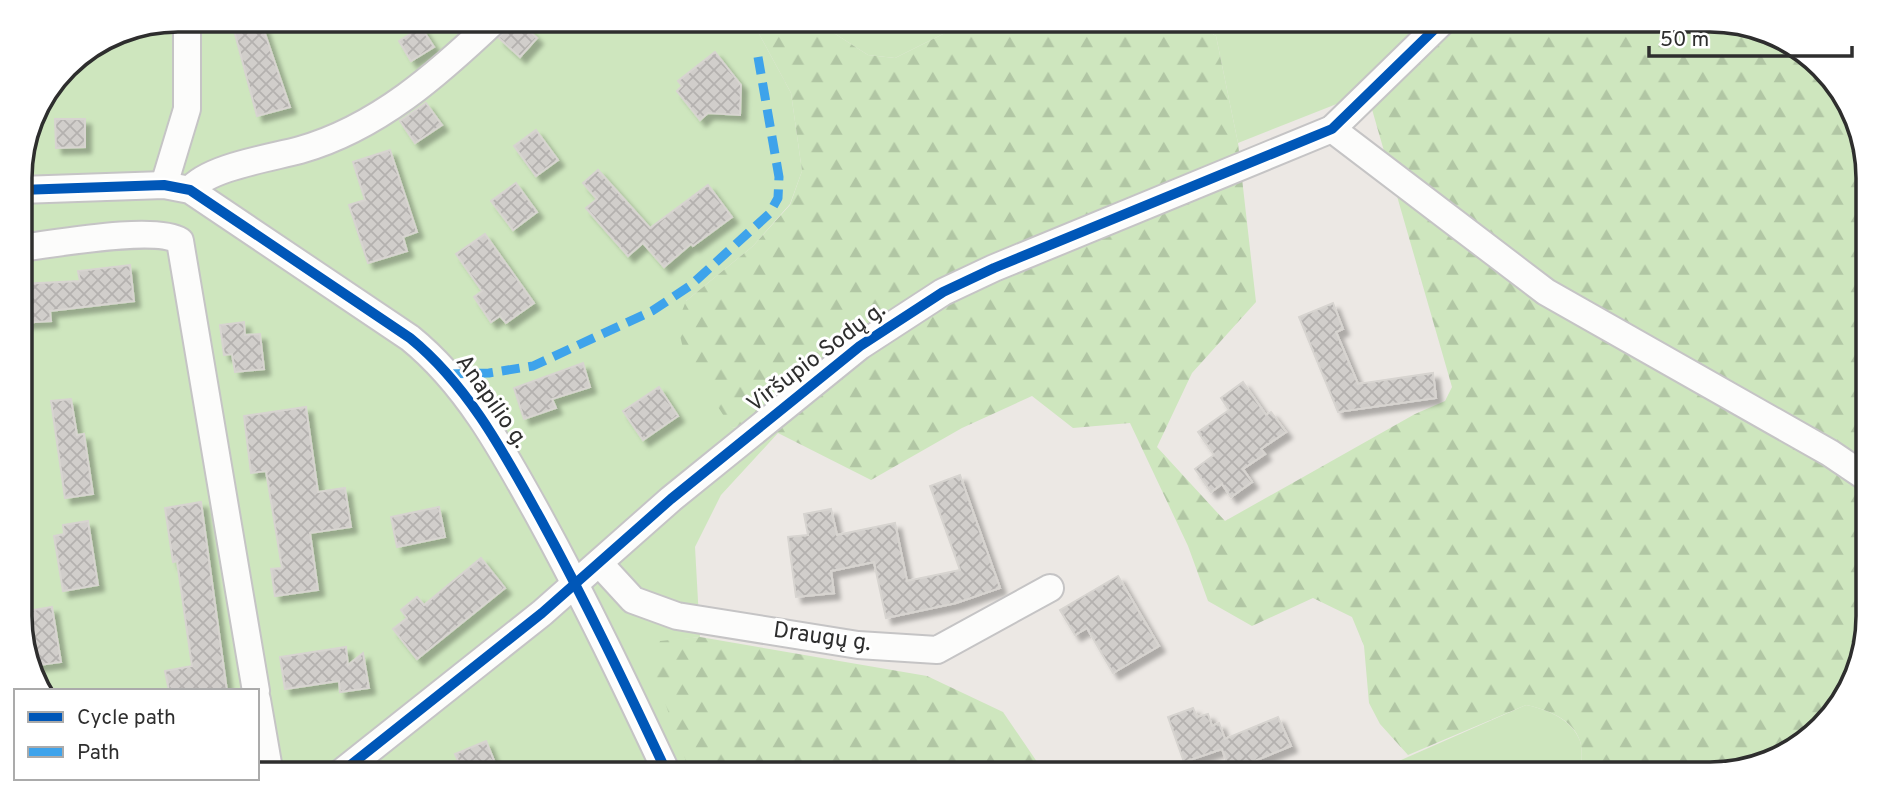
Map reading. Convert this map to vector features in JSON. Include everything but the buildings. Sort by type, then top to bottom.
[{"type":"street","points":[[164,185],[187,109],[187,31]]},
{"type":"street","points":[[190,190],[197,181],[307,148],[384,113],[443,69],[483,31]]},
{"type":"street","name":"Viršupio Sodų g.","points":[[354,762],[576,583],[671,499],[860,346],[943,292],[1006,263],[1332,129],[1433,31]]},
{"type":"street","points":[[1332,129],[1546,292],[1830,453],[1856,471]]},
{"type":"street","name":"Anapilio g.","points":[[32,190],[164,185],[190,190],[399,330],[433,356],[467,398],[489,431],[576,583],[662,762]]},
{"type":"street","points":[[32,247],[147,234],[170,235],[180,242],[256,689]]},
{"type":"street","name":"Draugų g.","points":[[599,563],[632,600],[677,617],[858,645],[937,650],[1049,588]]},
{"type":"street","points":[[259,712],[268,762]]},
{"type":"green space","points":[[178,31],[757,31],[791,93],[802,171],[790,204],[753,246],[686,301],[731,427],[778,433],[721,495],[695,547],[700,637],[660,642],[678,734],[687,762],[259,762],[259,689],[51,689],[36,654],[32,616],[32,168],[36,140],[47,113],[56,96],[74,74],[96,56],[131,39]]},
{"type":"green space","points":[[757,31],[831,31],[868,55],[895,58],[951,31],[1208,31],[1216,36],[1238,143],[1256,302],[1192,373],[1157,447],[1225,521],[1415,414],[1445,401],[1452,387],[1367,92],[1446,31],[1709,31],[1747,36],[1782,51],[1813,74],[1836,105],[1851,140],[1856,178],[1856,616],[1853,645],[1836,689],[1813,720],[1791,738],[1756,755],[1738,760],[1582,762],[1581,745],[1571,727],[1550,712],[1526,705],[1408,755],[1380,724],[1369,703],[1364,646],[1352,617],[1313,598],[1252,626],[1208,601],[1188,546],[1130,423],[1073,428],[1032,396],[962,428],[871,480],[778,433],[731,427],[685,356],[677,324],[686,301],[753,246],[790,205],[802,171],[791,93]]},
{"type":"green space","points":[[831,31],[951,31],[895,58],[868,55]]},
{"type":"green space","points":[[1208,31],[1446,31],[1367,92],[1238,143],[1216,36]]},
{"type":"green space","points":[[700,637],[927,676],[1003,712],[1037,762],[686,762],[651,664],[660,641]]},
{"type":"green space","points":[[1526,705],[1550,712],[1565,721],[1576,733],[1582,753],[1582,762],[1397,762]]},
{"type":"marked path","points":[[448,374],[489,373],[533,366],[652,311],[691,285],[769,214],[778,198],[779,177],[758,57]]},
{"type":"cycle path","points":[[354,762],[542,613],[671,499],[860,346],[943,292],[994,268],[1332,129],[1433,31]]},
{"type":"cycle path","points":[[32,190],[164,185],[190,190],[410,338],[431,357],[467,398],[513,469],[590,613],[662,762]]}]
